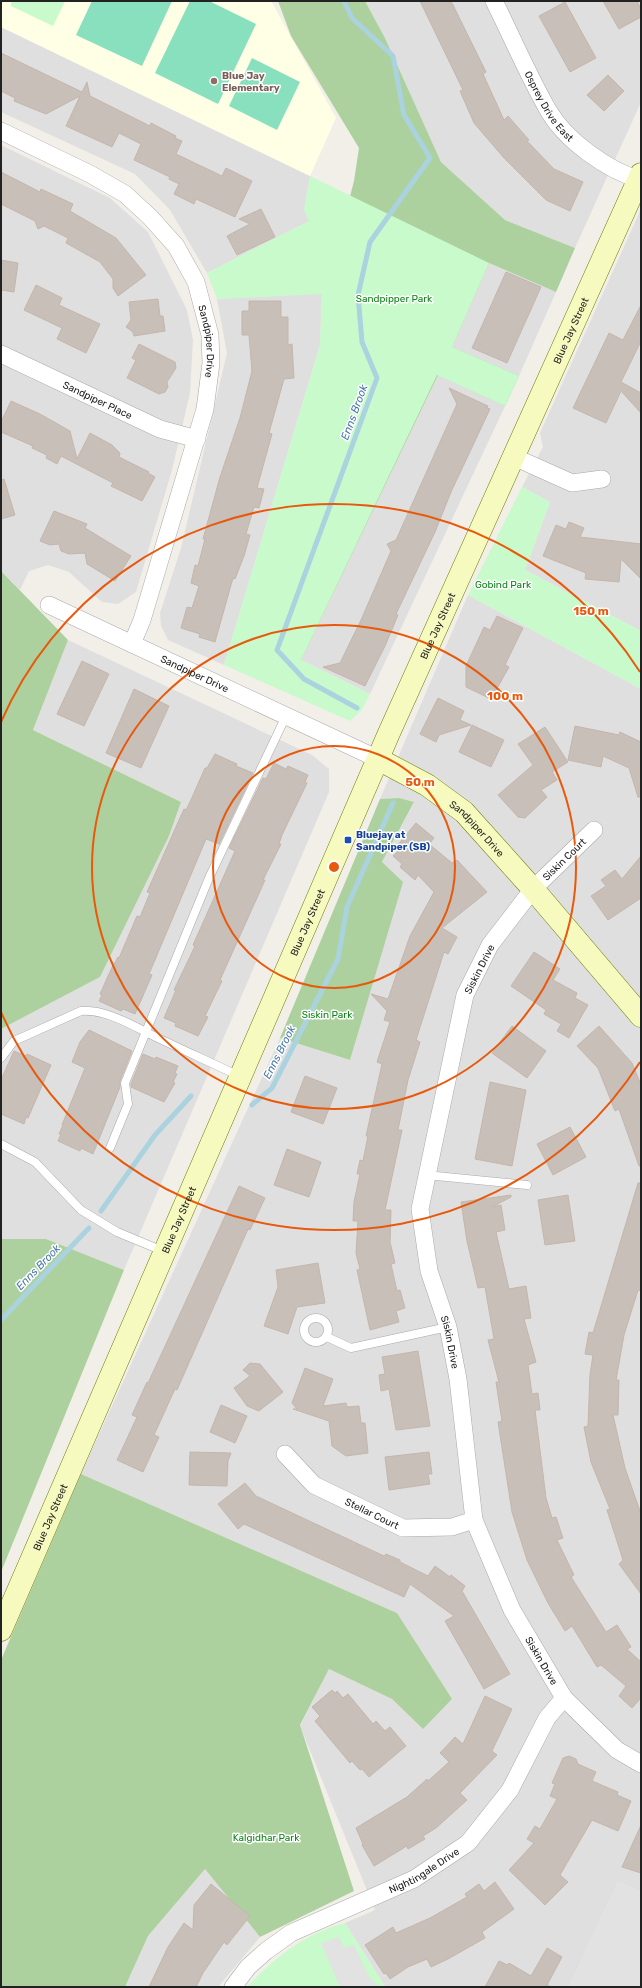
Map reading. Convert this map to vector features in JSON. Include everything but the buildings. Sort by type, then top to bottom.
[{"type":"street","name":"Osprey Drive East","points":[[494,1],[548,111],[572,139],[605,164],[640,178]]},
{"type":"street","name":"Sandpiper Drive","points":[[1,131],[90,174],[125,194],[150,217],[176,246],[196,282],[210,335],[211,363],[205,409],[142,620],[132,644]]},
{"type":"street","name":"Blue Jay Street","points":[[1,1630],[239,1076],[378,759],[640,178]]},
{"type":"street","name":"Sandpiper Place","points":[[1,354],[160,429],[197,439]]},
{"type":"street","points":[[514,456],[572,483],[602,479]]},
{"type":"street","name":"Sandpiper Drive","points":[[50,605],[378,759],[427,785],[464,812],[533,889],[641,1016]]},
{"type":"street","name":"Siskin Court","points":[[533,889],[594,830]]},
{"type":"street","name":"Siskin Drive","points":[[533,889],[490,945],[465,995],[426,1174],[420,1209],[429,1271],[448,1327],[458,1379],[474,1520],[512,1610],[564,1698],[617,1750],[641,1764]]},
{"type":"street","name":"Stellar Court","points":[[285,1454],[314,1485],[403,1528],[452,1527],[474,1520]]},
{"type":"street","name":"Nightingale Drive","points":[[233,1987],[248,1966],[291,1933],[414,1880],[468,1843],[510,1790],[547,1718],[564,1698]]},
{"type":"lane","points":[[110,1148],[128,1104],[125,1083],[209,878],[286,716]]},
{"type":"lane","points":[[1,1058],[14,1041],[81,1011],[90,1010],[101,1012],[239,1076]]},
{"type":"lane","points":[[1,1144],[35,1162],[82,1210],[117,1232],[164,1251]]},
{"type":"lane","points":[[426,1174],[528,1185]]},
{"type":"lane","points":[[327,1337],[352,1348],[448,1327]]},
{"type":"shaded area","name":"Blue Jay Elementary","points":[[1,1],[271,1],[336,118],[310,176],[1,27]]},
{"type":"shaded area","points":[[365,1],[641,1],[641,102],[575,248],[505,220],[441,162],[385,38]]},
{"type":"shaded area","points":[[1,27],[310,176],[304,210],[310,221],[207,273],[170,210],[135,174],[1,112]]},
{"type":"shaded area","points":[[1,145],[110,198],[148,232],[187,310],[193,340],[190,393],[172,470],[136,592],[118,604],[102,602],[69,572],[48,565],[29,571],[20,590],[1,571]]},
{"type":"shaded area","points":[[641,209],[641,631],[525,570],[550,502],[522,487],[543,447],[540,433]]},
{"type":"shaded area","points":[[489,263],[556,292],[519,376],[452,347]]},
{"type":"shaded area","points":[[322,293],[320,345],[224,665],[168,640],[161,626],[160,613],[181,548],[227,353],[217,299]]},
{"type":"shaded area","points":[[438,374],[505,406],[370,694],[301,660]]},
{"type":"shaded area","points":[[468,595],[641,689],[641,1892],[618,1882],[569,1987],[388,1987],[384,1985],[345,1923],[375,1910],[300,1726],[329,1669],[392,1699],[423,1729],[397,1613],[81,1474],[280,1038],[350,1060],[382,862],[414,803],[399,798],[380,799]]},
{"type":"shaded area","points":[[68,640],[312,755],[329,769],[329,792],[124,1270],[46,1239],[1,1239],[1,1029],[100,977],[169,836],[181,802],[33,730]]},
{"type":"shaded area","points":[[205,1869],[260,1937],[218,1987],[125,1987],[148,1936]]},
{"type":"shaded area","points":[[618,1882],[641,1892],[641,1987],[569,1987]]},
{"type":"shaded area","points":[[339,1937],[344,1948],[354,1945],[369,1977],[380,1987],[340,1987],[321,1943]]},
{"type":"green space","points":[[11,1],[65,1],[53,26],[11,6]]},
{"type":"green space","points":[[92,1],[172,1],[142,66],[76,35]]},
{"type":"green space","points":[[190,1],[209,1],[256,24],[218,104],[155,73]]},
{"type":"green space","name":"Sandpipper Park","points":[[278,1],[365,1],[385,38],[441,162],[505,220],[575,248],[556,292],[489,263],[452,347],[519,376],[505,406],[438,375],[301,660],[326,685],[240,658],[330,346],[347,208],[354,181],[359,148],[291,36]]},
{"type":"green space","points":[[252,58],[300,82],[277,130],[229,106]]},
{"type":"green space","name":"Sandpipper Park","points":[[310,176],[489,263],[452,347],[519,376],[505,406],[437,375],[301,660],[370,694],[362,710],[350,721],[224,665],[320,345],[322,294],[217,299],[207,273],[309,221],[304,210]]},
{"type":"green space","name":"Gobind Park","points":[[522,487],[550,502],[525,570],[641,631],[641,689],[468,595]]},
{"type":"green space","points":[[1,571],[68,640],[33,730],[181,802],[169,836],[100,977],[1,1029]]},
{"type":"green space","name":"Siskin Park","points":[[399,798],[414,802],[382,862],[403,882],[350,1060],[280,1038],[380,799]]},
{"type":"green space","points":[[1,1239],[46,1239],[124,1270],[1,1572]]},
{"type":"green space","name":"Kalgidhar Park","points":[[81,1474],[397,1613],[452,1699],[423,1729],[392,1699],[329,1669],[300,1725],[354,1891],[260,1937],[205,1869],[148,1936],[125,1987],[1,1987],[1,1660]]},
{"type":"green space","points":[[345,1923],[384,1985],[388,1987],[247,1987],[268,1966],[304,1940],[331,1927]]},
{"type":"waterway","name":"Enns Brook","points":[[344,1],[352,18],[393,56],[404,115],[430,158],[370,242],[358,295],[362,342],[377,378],[277,650],[304,679],[357,708]]},
{"type":"waterway","name":"Enns Brook","points":[[252,1105],[272,1088],[338,959],[347,907],[393,803]]},
{"type":"waterway","name":"Enns Brook","points":[[101,1211],[155,1135],[191,1096]]},
{"type":"waterway","name":"Enns Brook","points":[[1,1320],[89,1228]]},
{"type":"place","name":"Blue Jay Elementary","points":[[214,81]]},
{"type":"place","name":"Bluejay at Sandpiper (SB)","points":[[348,840]]}]
